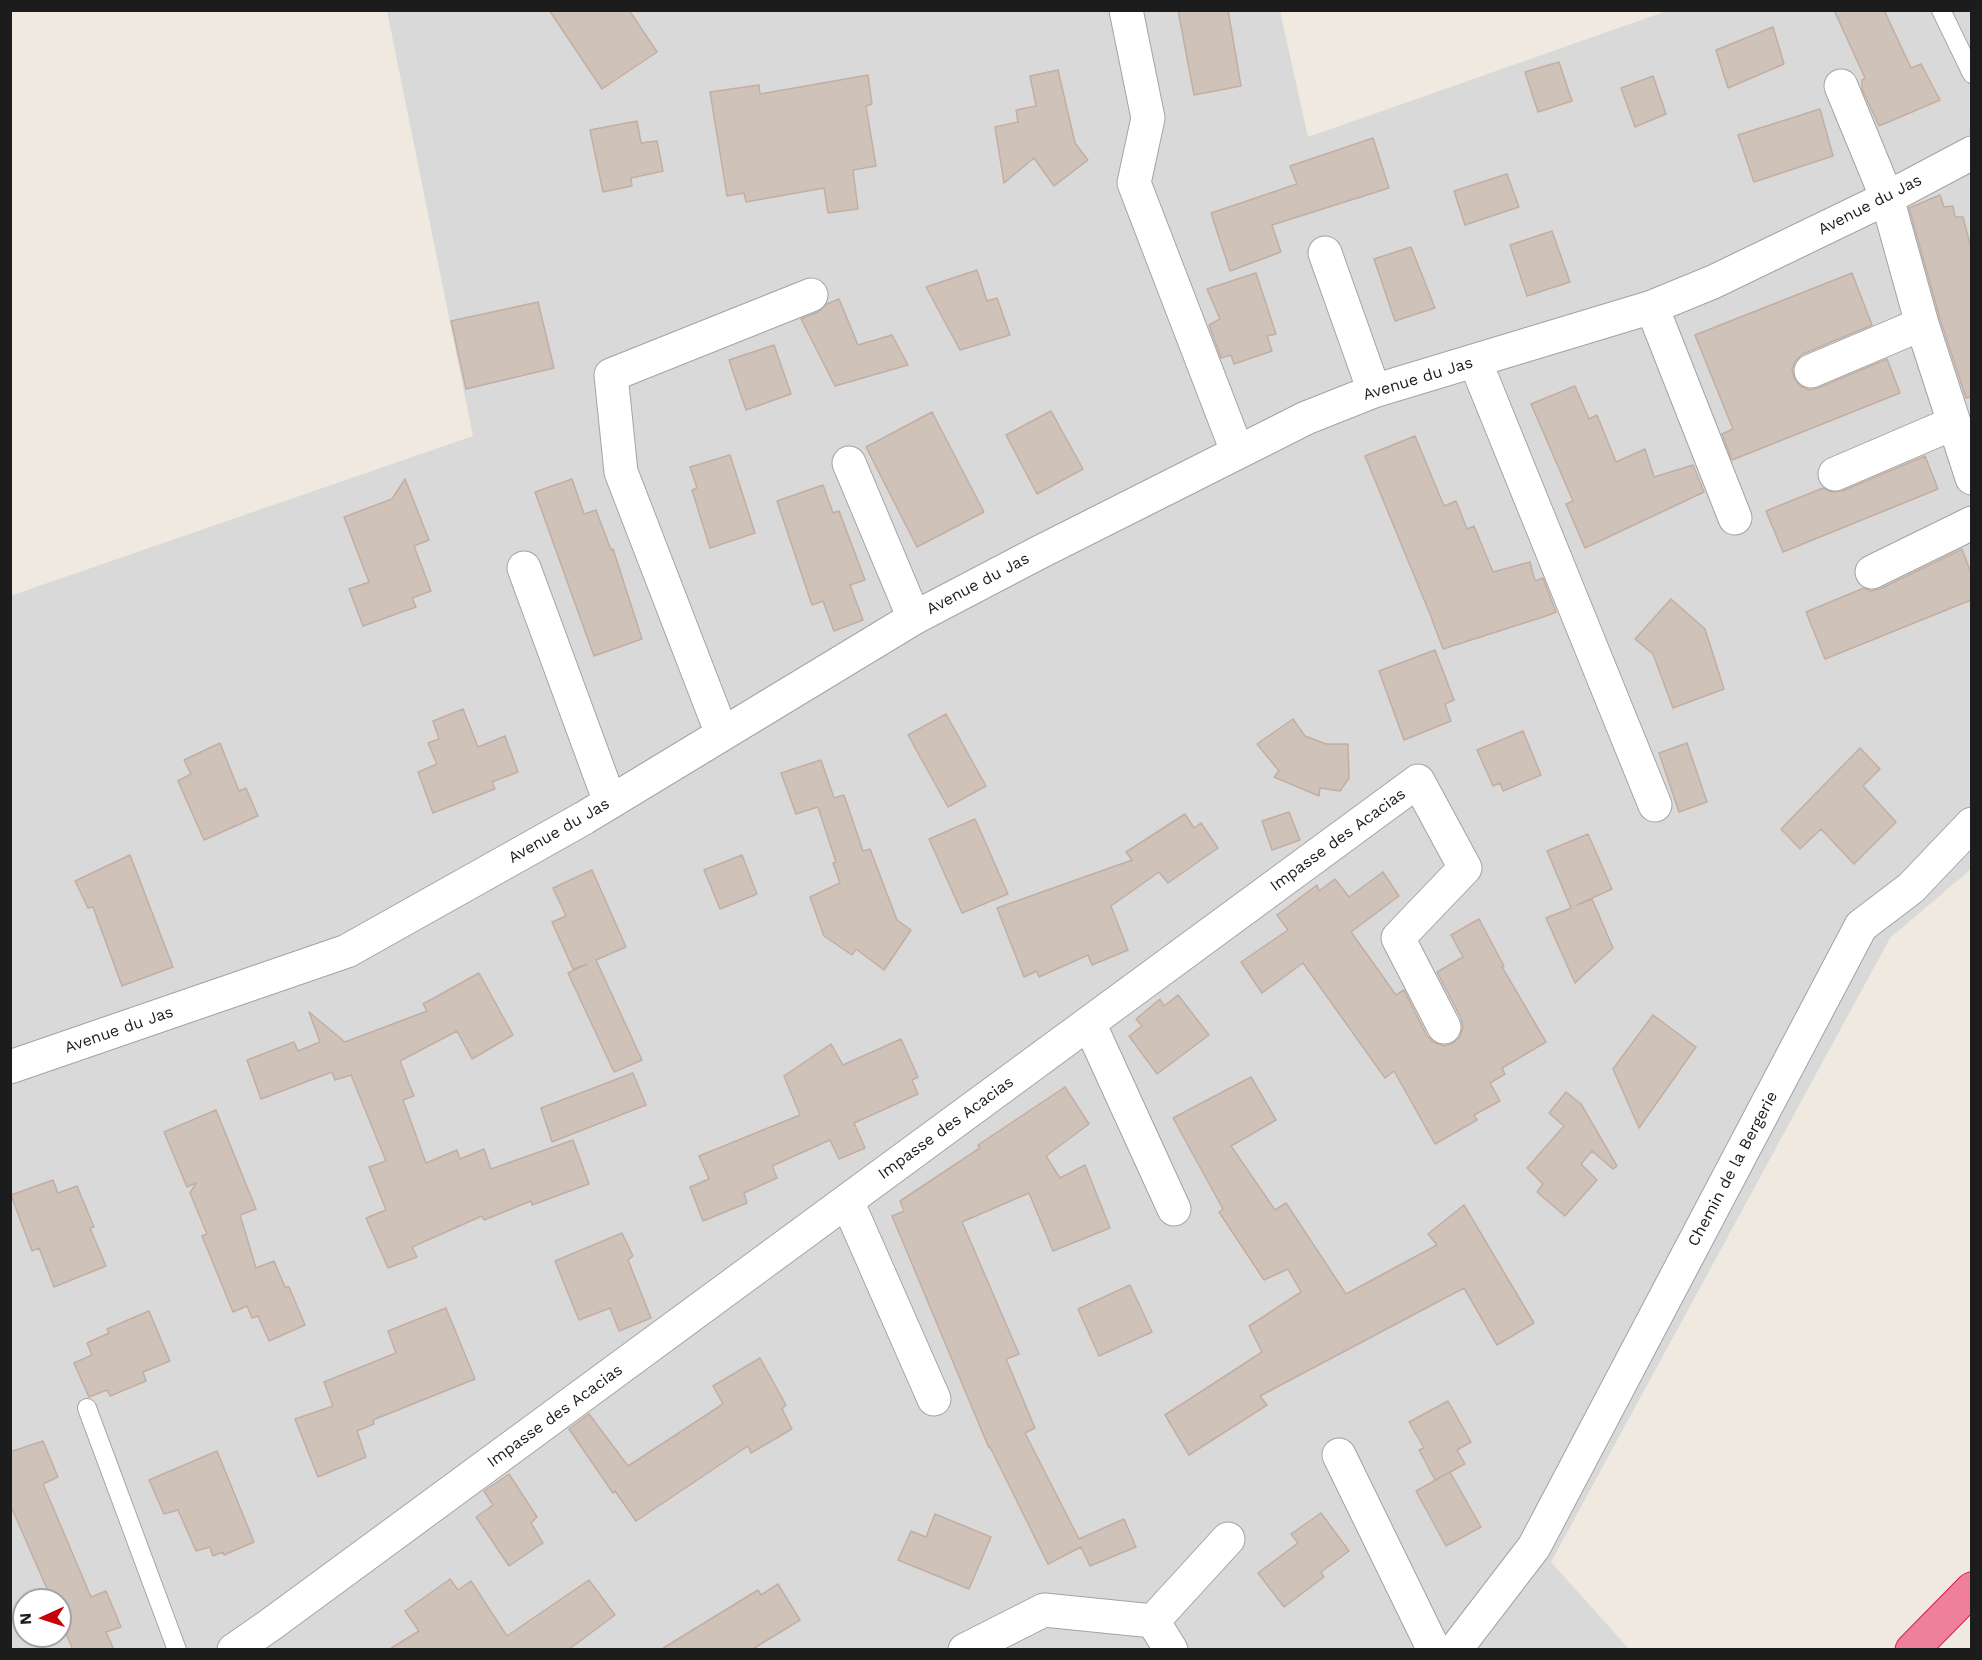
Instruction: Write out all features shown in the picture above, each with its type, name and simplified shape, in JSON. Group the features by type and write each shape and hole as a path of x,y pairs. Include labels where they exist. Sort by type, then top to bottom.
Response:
{"highway":[{"path":"1912,1650 1971,1588"}],"street":[{"path":"1126,10 1148,118 1134,183 1237,451"},
{"path":"1841,86 1887,198 1922,324 1971,478"},
{"name":"Avenue du Jas","path":"10,1068 347,951 610,802 915,618 1306,417 1374,391 1652,307 1713,282 1887,198 1971,153"},
{"path":"1325,253 1374,391"},
{"path":"722,734 621,472 611,375 811,295"},
{"path":"1652,307 1735,518"},
{"path":"1811,371 1922,324"},
{"path":"1475,361 1655,805"},
{"path":"1835,474 1954,423"},
{"path":"849,463 915,618"},
{"path":"1872,572 1971,524"},
{"path":"524,568 610,802"},
{"name":"Impasse des Acacias","path":"234,1650 1418,781 1465,868 1398,938 1444,1027"},
{"name":"Chemin de la Bergerie","path":"1455,1650 1534,1546 1861,926 1911,888 1971,824"},
{"path":"1089,1023 1174,1209"},
{"path":"847,1201 934,1399"},
{"path":"1339,1455 1434,1650"},
{"path":"1153,1620 1228,1539"},
{"path":"964,1650 1044,1610 1153,1620"},
{"path":"1153,1620 1171,1650"}],"lane":[{"path":"1941,10 1971,74"},
{"path":"87,1408 177,1650"}],"shaded area":[{"path":"387,11 1280,11 1308,137 1667,11 1971,11 1971,869 1890,938 1551,1562 1629,1649 11,1649 10,596 473,436"}],"building":[{"path":"549,10 629,10 657,52 602,89"},
{"path":"1178,10 1228,10 1241,86 1194,95"},
{"path":"1834,10 1884,10 1911,68 1921,64 1940,100 1879,126 1862,89 1862,80 1865,78"},
{"path":"1773,27 1784,64 1728,88 1716,50"},
{"path":"1559,62 1572,101 1538,112 1525,72"},
{"path":"1058,70 1075,143 1088,160 1054,186 1034,158 1004,183 995,127 1018,122 1016,110 1036,106 1030,76"},
{"path":"868,75 872,104 866,106 876,166 853,170 858,209 828,213 824,188 746,202 744,193 727,196 710,92 759,85 760,94"},
{"path":"1653,76 1666,114 1635,127 1621,88"},
{"path":"1820,109 1833,156 1754,182 1738,135"},
{"path":"637,121 641,143 657,141 663,171 631,178 632,186 603,192 590,130"},
{"path":"1373,138 1389,188 1272,225 1281,252 1230,271 1211,213 1297,184 1290,166"},
{"path":"1507,174 1519,207 1465,225 1454,191"},
{"path":"1940,195 1944,207 1953,206 1955,217 1963,217 1971,248 1971,397 1966,398 1940,319 1909,208"},
{"path":"1552,231 1570,282 1527,296 1510,245"},
{"path":"1411,247 1435,308 1395,321 1374,259"},
{"path":"977,270 987,301 997,298 1010,335 960,350 926,287"},
{"path":"1256,273 1276,334 1267,336 1272,351 1234,364 1231,355 1221,358 1209,325 1220,319 1207,289"},
{"path":"1852,273 1872,325 1803,354 1796,360 1792,369 1794,378 1800,386 1809,390 1887,359 1900,393 1732,460 1722,434 1733,429 1695,335"},
{"path":"839,299 858,345 892,335 908,365 835,386 801,319"},
{"path":"538,302 554,368 466,389 451,321"},
{"path":"774,345 791,394 746,410 729,360"},
{"path":"1575,386 1589,419 1597,415 1616,462 1645,449 1654,477 1693,465 1704,492 1585,548 1566,504 1573,501 1531,404"},
{"path":"1051,411 1083,469 1037,494 1006,435"},
{"path":"932,412 984,512 917,547 866,447"},
{"path":"1415,436 1444,506 1456,501 1467,529 1474,526 1493,572 1530,562 1535,581 1543,578 1556,612 1443,649 1365,456"},
{"path":"730,455 755,533 710,548 692,490 697,488 690,467"},
{"path":"1925,456 1938,489 1783,552 1766,511 1823,488 1832,492 1842,491"},
{"path":"405,479 429,540 414,546 431,591 412,598 416,607 363,626 349,589 369,582 344,517 392,499"},
{"path":"572,479 584,514 596,510 611,550 613,549 642,639 594,656 535,492"},
{"path":"823,485 833,513 839,511 865,580 850,585 863,620 834,631 823,601 812,605 777,501"},
{"path":"1962,549 1971,573 1971,600 1825,659 1806,612 1864,588 1871,591 1880,589"},
{"path":"1671,599 1705,629 1724,689 1673,708 1653,654 1635,639"},
{"path":"1435,650 1454,700 1445,704 1451,721 1404,740 1379,671"},
{"path":"463,709 478,747 505,736 518,772 492,782 495,789 433,813 418,772 437,764 428,743 439,739 433,721"},
{"path":"946,714 986,786 948,807 908,735"},
{"path":"1293,719 1305,736 1326,744 1348,744 1349,778 1340,791 1320,788 1319,796 1274,777 1279,771 1257,744"},
{"path":"1523,731 1541,775 1503,791 1500,783 1493,786 1477,750"},
{"path":"220,743 239,791 246,788 258,816 204,840 178,781 191,774 184,760"},
{"path":"1687,743 1707,802 1679,812 1659,753"},
{"path":"1860,748 1880,769 1863,786 1896,822 1854,864 1821,829 1800,849 1781,829"},
{"path":"821,760 834,798 844,795 863,851 870,849 897,920 911,930 884,970 856,949 852,955 824,936 810,897 840,883 833,863 836,862 818,807 796,814 781,773"},
{"path":"1289,812 1300,840 1272,850 1262,821"},
{"path":"1185,814 1194,828 1201,823 1218,848 1168,883 1159,872 1111,906 1128,950 1092,965 1088,955 1039,977 1037,971 1024,977 997,908 1132,860 1126,852"},
{"path":"975,819 1008,894 962,913 929,839"},
{"path":"1588,834 1612,889 1577,905 1592,899 1613,948 1575,983 1546,918 1571,908 1547,851"},
{"path":"130,855 173,967 122,986 93,907 88,908 75,881"},
{"path":"742,855 757,894 720,909 704,870"},
{"path":"592,870 626,947 596,960 642,1060 614,1072 568,973 587,964 573,969 552,922 566,916 553,888"},
{"path":"1383,872 1399,896 1351,932 1396,995 1404,990 1427,1036 1433,1042 1444,1046 1460,1037 1463,1027 1461,1018 1437,972 1463,957 1451,935 1479,919 1504,966 1502,967 1546,1042 1502,1068 1505,1074 1490,1083 1500,1101 1474,1115 1477,1120 1435,1144 1394,1071 1385,1078 1303,963 1262,993 1241,962 1288,930 1277,915 1317,885 1319,891 1335,879 1349,897"},
{"path":"479,973 513,1035 472,1059 457,1031 400,1061 414,1096 403,1100 426,1163 457,1150 460,1159 484,1149 491,1169 573,1140 589,1184 532,1205 531,1201 484,1220 482,1216 412,1247 417,1257 388,1268 366,1218 386,1210 369,1167 386,1161 351,1075 335,1080 332,1072 261,1099 247,1060 294,1042 298,1051 320,1042 309,1012 345,1042 427,1011 423,1004"},
{"path":"1178,995 1209,1035 1157,1074 1129,1036 1142,1026 1136,1019 1160,999 1164,1006"},
{"path":"1653,1015 1696,1047 1639,1128 1613,1069"},
{"path":"901,1039 918,1077 912,1080 918,1094 854,1123 865,1148 839,1159 830,1140 772,1166 777,1178 744,1193 747,1203 703,1221 690,1187 709,1179 699,1156 800,1115 784,1076 831,1044 843,1065"},
{"path":"633,1073 646,1105 552,1142 541,1108"},
{"path":"1251,1077 1276,1120 1231,1146 1275,1210 1286,1203 1346,1294 1437,1245 1428,1234 1464,1205 1534,1323 1497,1345 1464,1288 1260,1396 1267,1405 1189,1455 1165,1415 1262,1352 1249,1326 1301,1292 1288,1269 1264,1280 1219,1212 1223,1209 1173,1118"},
{"path":"1065,1087 1089,1124 1046,1156 1060,1178 1085,1165 1110,1228 1053,1251 1029,1193 962,1222 1019,1354 1006,1359 1035,1428 1025,1433 1079,1539 1124,1519 1136,1547 1090,1566 1081,1547 1048,1564 989,1448 892,1216 904,1211 900,1201 980,1148 978,1145"},
{"path":"1566,1092 1581,1104 1617,1166 1613,1169 1592,1151 1581,1164 1597,1180 1565,1216 1537,1192 1543,1184 1527,1168 1564,1126 1549,1113"},
{"path":"216,1110 256,1209 240,1215 256,1268 274,1261 285,1287 289,1287 305,1325 269,1341 258,1316 252,1318 247,1306 233,1312 202,1236 207,1234 190,1193 196,1183 187,1187 164,1132"},
{"path":"53,1180 58,1193 77,1186 94,1227 90,1228 106,1266 54,1287 39,1248 32,1251 11,1195"},
{"path":"622,1233 633,1256 628,1260 651,1318 619,1331 610,1308 579,1320 555,1261"},
{"path":"1130,1285 1152,1332 1099,1356 1078,1309"},
{"path":"446,1308 475,1379 373,1420 374,1424 357,1431 366,1457 318,1477 295,1419 333,1406 324,1382 396,1353 388,1331"},
{"path":"149,1311 170,1361 143,1372 146,1381 110,1396 107,1390 89,1397 74,1363 92,1355 87,1343 109,1333 107,1329"},
{"path":"760,1358 786,1405 782,1409 792,1429 751,1453 748,1446 636,1521 615,1491 613,1493 569,1429 589,1414 628,1466 723,1404 713,1386"},
{"path":"1448,1401 1471,1442 1457,1450 1465,1464 1435,1480 1419,1450 1424,1448 1409,1422"},
{"path":"43,1441 58,1477 43,1484 91,1597 106,1591 121,1627 106,1632 114,1650 73,1650 72,1588 47,1588 10,1504 10,1452"},
{"path":"217,1451 254,1542 224,1555 223,1552 213,1556 210,1547 196,1551 178,1510 164,1514 149,1480"},
{"path":"1450,1472 1481,1527 1446,1546 1416,1491"},
{"path":"509,1474 537,1517 531,1523 543,1543 509,1566 476,1517 493,1505 484,1491"},
{"path":"1321,1513 1349,1551 1321,1572 1324,1577 1284,1607 1258,1573 1298,1543 1291,1534"},
{"path":"935,1514 991,1537 969,1589 898,1560 911,1531 926,1537"},
{"path":"450,1579 458,1590 471,1581 507,1636 589,1580 615,1615 568,1650 388,1650 419,1631 405,1611"},
{"path":"778,1584 800,1620 751,1650 660,1650 758,1590 761,1595"}]}
